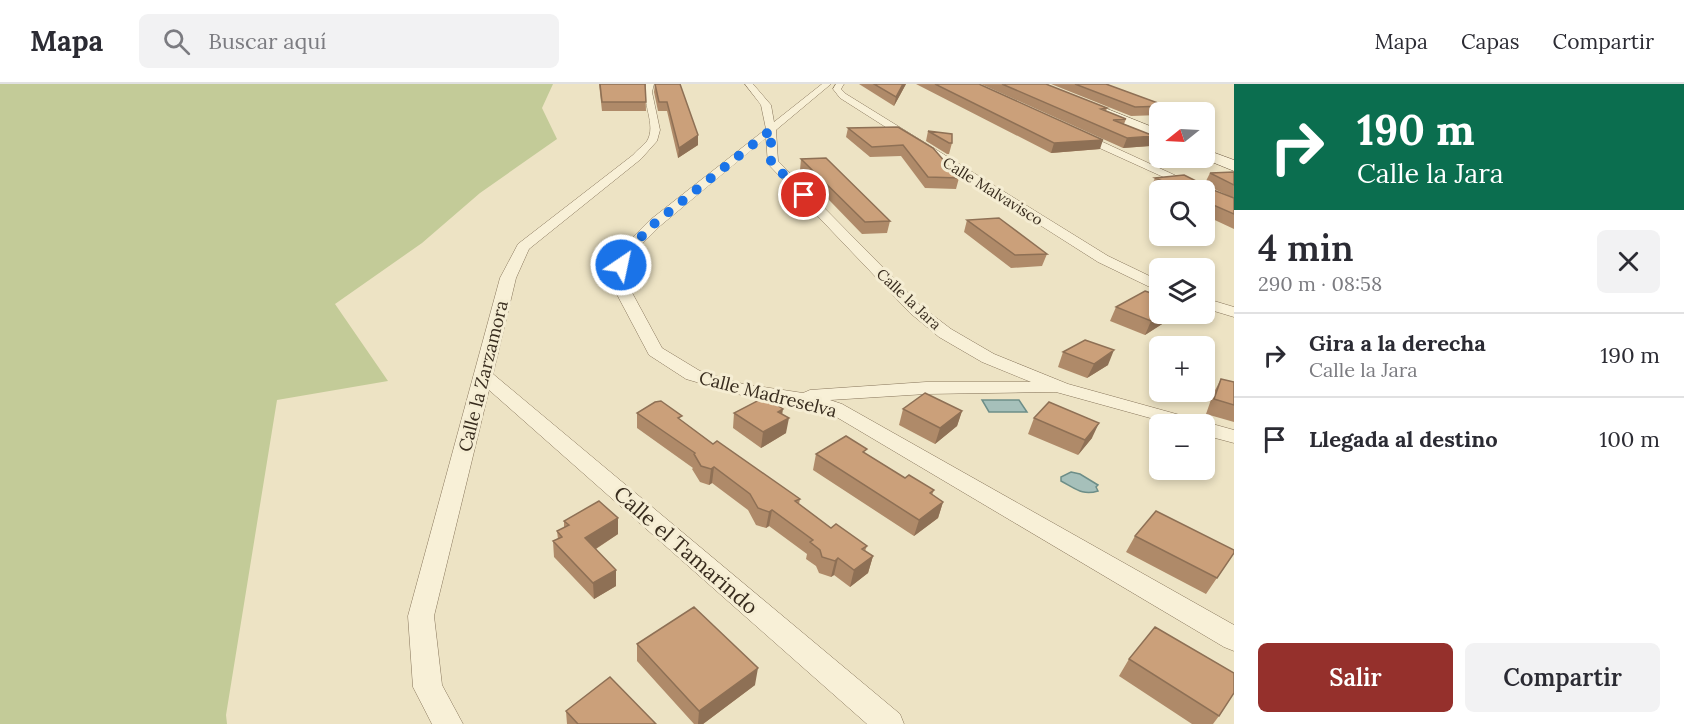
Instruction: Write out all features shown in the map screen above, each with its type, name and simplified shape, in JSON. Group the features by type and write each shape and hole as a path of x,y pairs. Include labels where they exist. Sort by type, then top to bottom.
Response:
{"main road":[{"path":"1035,84 1149,131"},
{"path":"1215,158 1234,166"}],"street":[{"name":"Calle la Zarzamora","path":"448,724 428,687 421,616 508,278 523,247 637,157 652,141 655,130 648,92 650,84"},
{"name":"Calle la Jara","path":"749,84 766,105 771,130 771,162 916,310 945,333 988,358 1061,388 1156,414"},
{"name":"Calle Madreselva","path":"827,84 655,223 630,248 621,265 621,287 655,351 693,375 741,389 796,397 835,408 1234,639"},
{"name":"Calle Malvavisco","path":"840,84 837,89 852,102 1103,259 1149,282"},
{"path":"1092,84 1149,104"},
{"path":"1064,128 1178,180"},
{"path":"1215,306 1234,312"},
{"name":"Calle el Tamarindo","path":"484,376 889,724"},
{"path":"796,397 926,388 1061,388"},
{"path":"1215,431 1234,437"}],"green space":[{"path":"0,84 553,84 542,108 557,139 480,193 422,243 335,304 388,381 277,400 226,715 227,724 0,724"}],"water":[{"path":"982,400 1019,400 1027,412 989,412"},
{"path":"1071,472 1080,474 1098,485 1096,487 1098,491 1083,492 1061,481 1061,477"}],"building":[{"path":"600,84 645,84 646,102 602,102"},
{"path":"655,84 680,84 698,135 679,148 667,102 659,102"},
{"path":"874,84 903,84 896,97"},
{"path":"935,84 979,84 1103,140 1054,143"},
{"path":"1002,84 1046,84 1107,108 1101,109 1126,119 1113,120 1149,134 1149,136 1127,138"},
{"path":"1075,84 1106,84 1155,102 1149,102 1149,107 1135,107"},
{"path":"898,127 933,148 959,178 928,177 903,145 872,147 848,128"},
{"path":"928,131 952,134 952,143 949,143"},
{"path":"826,158 890,221 865,222 801,159"},
{"path":"1234,172 1234,185 1210,173"},
{"path":"1184,175 1194,180 1160,180 1155,178"},
{"path":"1215,191 1234,198 1234,214 1215,206"},
{"path":"999,218 1047,254 1015,255 967,220"},
{"path":"1145,291 1149,292 1149,320 1116,307"},
{"path":"1085,340 1114,350 1094,364 1063,352"},
{"path":"1221,379 1234,382 1234,405 1215,399"},
{"path":"925,393 962,411 940,428 903,409"},
{"path":"765,397 783,409 778,412 789,418 763,432 734,413"},
{"path":"661,401 682,416 678,418 713,444 717,441 800,499 795,501 831,528 836,524 867,546 862,549 873,556 854,570 838,558 835,561 822,557 820,550 810,542 813,540 772,510 769,512 758,508 750,494 714,467 711,469 701,466 695,453 637,413"},
{"path":"1049,402 1099,423 1085,440 1034,418"},
{"path":"846,436 867,449 863,452 905,478 909,475 934,490 930,493 943,502 919,520 816,454"},
{"path":"599,501 618,518 585,538 616,570 593,583 553,541 562,537 557,531 569,525 564,521"},
{"path":"1156,511 1234,550 1217,578 1135,536"},
{"path":"694,607 758,668 699,711 637,644"},
{"path":"1155,627 1234,673 1234,693 1219,716 1129,659"},
{"path":"610,677 656,724 578,724 566,711"}],"route":[{"path":"621,265 630,248 655,223 771,130 771,162 804,195"}]}
